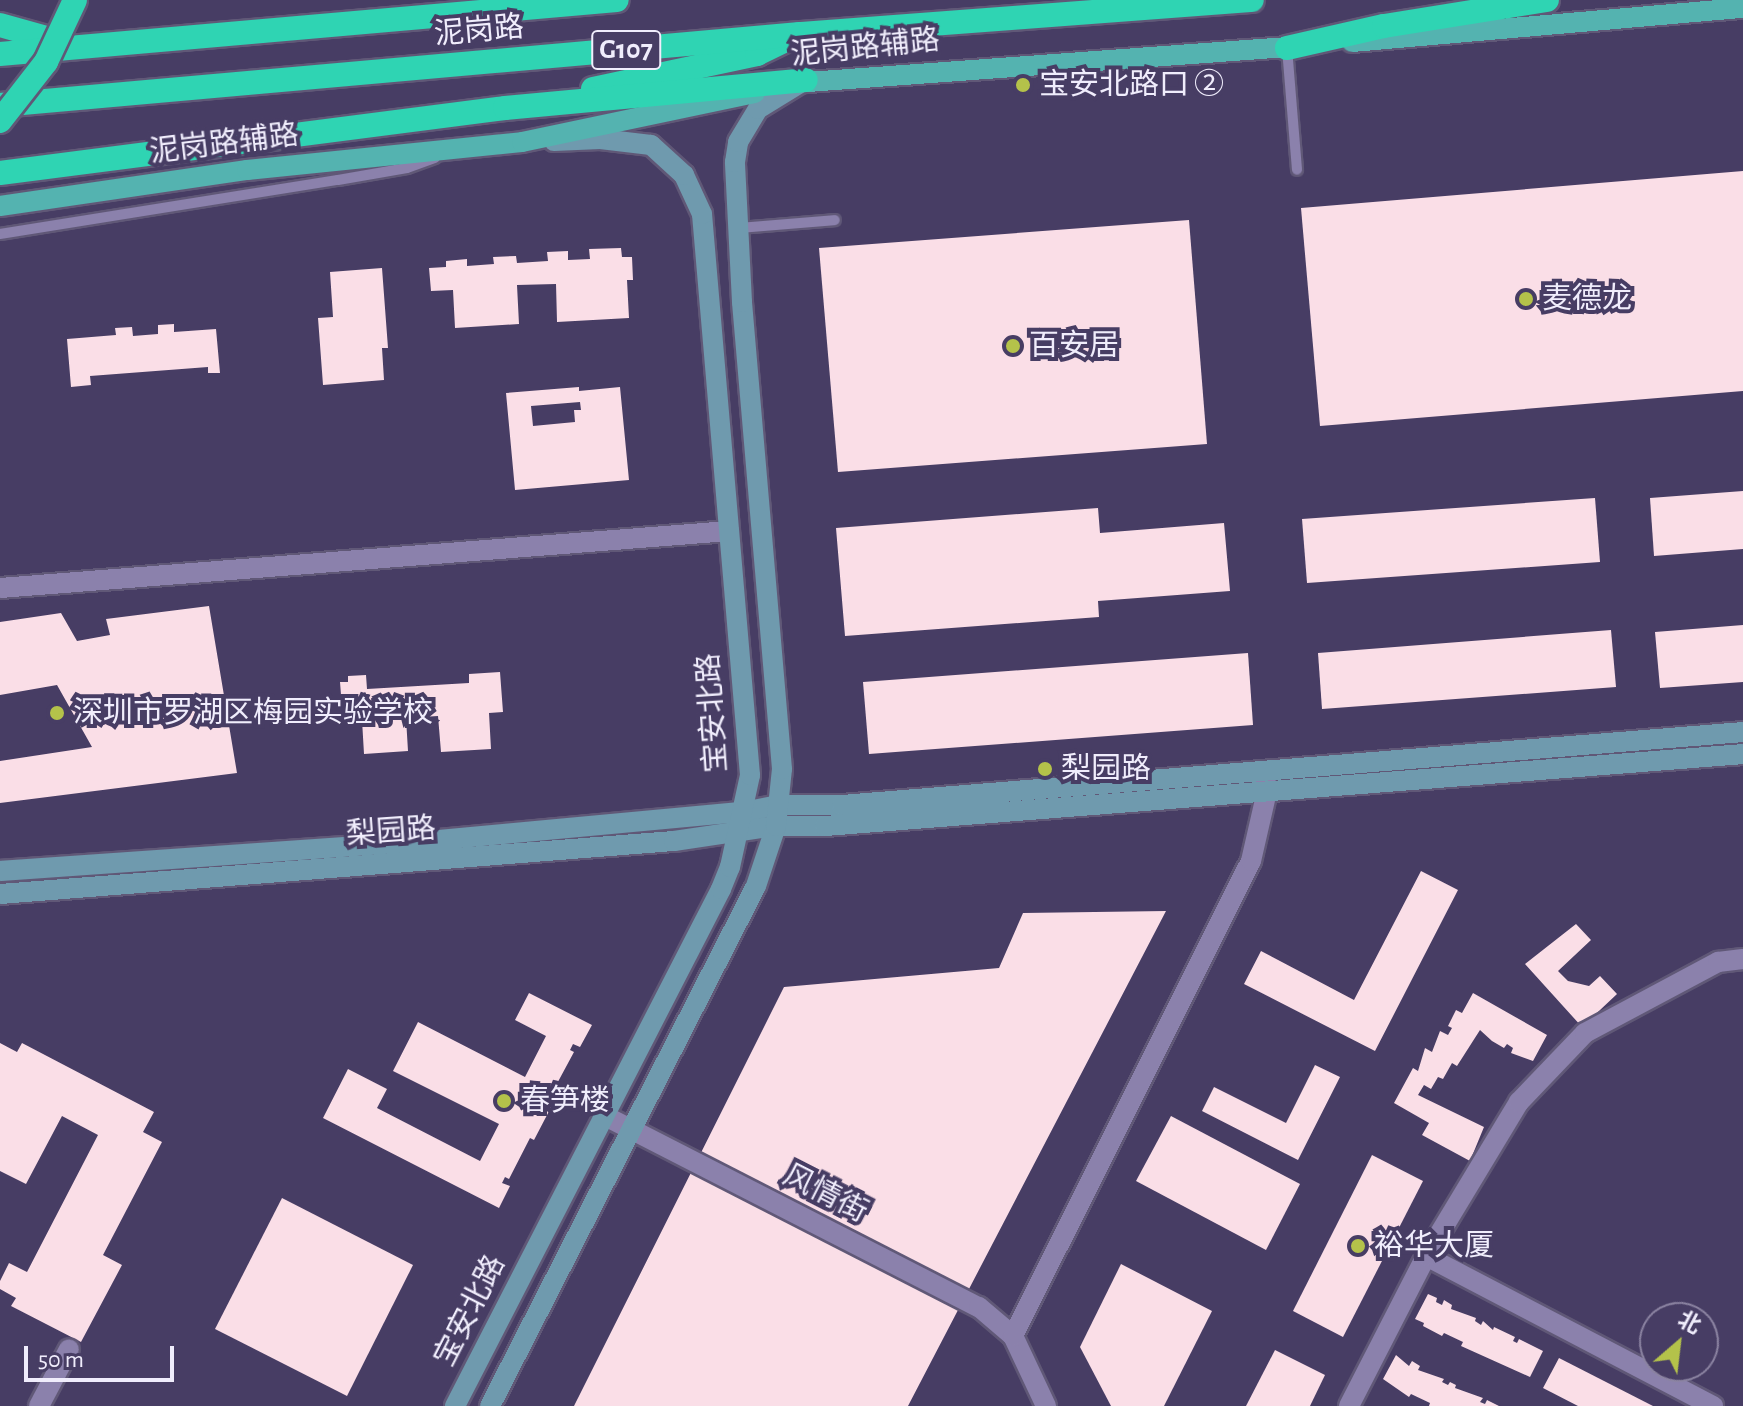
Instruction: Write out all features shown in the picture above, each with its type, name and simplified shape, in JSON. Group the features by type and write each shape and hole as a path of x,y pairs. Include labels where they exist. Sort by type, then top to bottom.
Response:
{"highway":[{"path":"0,121 46,62 75,0"},
{"name":"泥岗路","path":"0,54 617,0"},
{"name":"泥岗路","path":"0,105 800,34 1252,0"},
{"path":"1287,48 1384,26 1547,0"},
{"path":"0,25 81,47"},
{"path":"505,108 757,54 800,34"},
{"path":"0,173 505,108 806,80"}],"main road":[{"name":"泥岗路辅路","path":"0,206 247,170 522,142 612,126 806,80 1287,48 1743,8"}],"street":[{"name":"宝安北路","path":"490,1406 756,886 776,826 781,751 735,162 738,142 758,109 806,80"},
{"name":"宝安北路","path":"455,1406 721,889 750,775 702,214 694,190 684,175 651,145 600,139 522,142"},
{"path":"0,588 729,531"},
{"name":"梨园路","path":"0,871 741,820 776,826 825,826 1743,732"},
{"name":"梨园路","path":"0,894 674,841 779,805 842,805 1743,754"},
{"path":"1046,1406 1013,1336 1251,861 1265,781"},
{"path":"1349,1406 1426,1256 1519,1102 1585,1033 1718,962 1743,959"},
{"name":"风情街","path":"603,1115 979,1307 1013,1336"},
{"path":"1426,1256 1713,1406"},
{"path":"39,1406 69,1349"}],"lane":[{"path":"1287,48 1297,170"},
{"path":"0,234 407,168 469,147"},
{"path":"738,228 835,220"}],"building":[{"name":"麦德龙","path":"1743,171 1743,391 1320,426 1301,208"},
{"name":"百安居","path":"1189,220 1207,444 838,472 819,248"},
{"path":"621,248 622,257 632,257 633,280 627,280 629,318 557,322 556,284 517,285 519,324 455,328 453,290 431,291 429,268 446,267 446,261 467,259 467,266 494,264 493,257 516,256 517,263 548,261 547,252 568,251 568,260 590,259 589,249"},
{"path":"382,268 388,348 382,348 384,380 323,385 318,318 333,317 330,272"},
{"path":"174,324 174,332 216,329 220,373 208,373 208,367 90,376 91,385 71,387 67,339 116,335 115,328 132,327 133,336 158,334 158,325"},
{"path":"620,387 629,480 515,490 506,393","holes":["580,402 581,410 574,410 575,422 533,426 531,406"]},
{"path":"1743,491 1743,549 1654,556 1650,498"},
{"path":"1595,498 1600,562 1307,583 1302,519"},
{"path":"1098,508 1100,533 1224,523 1230,591 1098,601 1099,617 845,636 836,528"},
{"name":"深圳市罗湖区梅园实验学校","path":"209,606 237,773 0,803 0,761 92,747 57,685 0,695 0,622 61,613 77,641 110,635 106,619"},
{"path":"1743,625 1743,682 1660,688 1655,632"},
{"path":"1611,630 1616,687 1322,709 1318,653"},
{"path":"1248,653 1253,725 869,754 863,682"},
{"path":"500,672 503,712 489,713 491,749 441,752 438,716 406,718 408,751 364,754 362,720 343,721 340,682 348,682 348,676 366,675 367,689 469,683 469,674"},
{"path":"1421,871 1458,890 1375,1051 1244,984 1261,951 1354,1000"},
{"path":"1166,911 908,1406 574,1406 784,987 999,968 1023,913"},
{"path":"1576,924 1591,940 1558,971 1568,981 1589,986 1600,976 1617,994 1582,1027 1525,964"},
{"name":"春笋楼","path":"529,993 592,1025 580,1047 573,1044 570,1050 574,1052 553,1091 558,1094 534,1140 530,1138 509,1179 505,1177 502,1183 510,1186 499,1208 323,1118 348,1069 387,1089 377,1108 480,1161 499,1124 393,1071 418,1022 525,1077 546,1036 515,1020"},
{"path":"1473,993 1547,1035 1533,1061 1511,1053 1513,1048 1507,1044 1504,1048 1480,1030 1457,1066 1452,1063 1443,1079 1438,1077 1431,1089 1424,1085 1418,1095 1484,1127 1470,1161 1422,1135 1429,1123 1394,1103 1413,1068 1418,1071 1425,1048 1432,1052 1440,1031 1448,1035 1452,1028 1448,1026 1456,1010 1462,1013"},
{"path":"0,1043 17,1052 22,1043 154,1112 143,1132 162,1142 103,1255 122,1265 81,1342 11,1306 16,1298 0,1289 0,1281 9,1263 27,1272 98,1135 62,1116 26,1184 0,1171"},
{"path":"1315,1065 1340,1077 1298,1160 1202,1111 1214,1087 1286,1123"},
{"path":"1171,1116 1300,1184 1266,1250 1136,1181"},
{"name":"裕华大厦","path":"1372,1155 1423,1181 1343,1337 1293,1311"},
{"path":"282,1198 413,1265 347,1396 215,1329"},
{"path":"1121,1264 1212,1311 1164,1406 1111,1406 1080,1347"},
{"path":"1428,1294 1437,1298 1436,1302 1442,1305 1444,1300 1452,1305 1451,1309 1476,1318 1475,1321 1481,1325 1483,1321 1493,1330 1494,1327 1515,1337 1513,1341 1517,1343 1519,1339 1543,1351 1530,1377 1461,1346 1463,1342 1423,1326 1424,1323 1415,1319"},
{"path":"1275,1350 1325,1375 1310,1406 1246,1406"},
{"path":"1396,1355 1409,1366 1412,1361 1420,1366 1418,1370 1483,1398 1480,1402 1485,1404 1487,1400 1499,1406 1429,1406 1430,1403 1411,1394 1409,1397 1383,1379"},
{"path":"1559,1358 1653,1406 1578,1406 1543,1388"}],"place":[{"name":"宝安北路口 ②","path":"1023,85"},
{"name":"麦德龙","path":"1526,299"},
{"name":"百安居","path":"1013,346"},
{"name":"深圳市罗湖区梅园实验学校","path":"57,713"},
{"name":"梨园路","path":"1045,769"},
{"name":"春笋楼","path":"504,1101"},
{"name":"裕华大厦","path":"1358,1246"}]}
